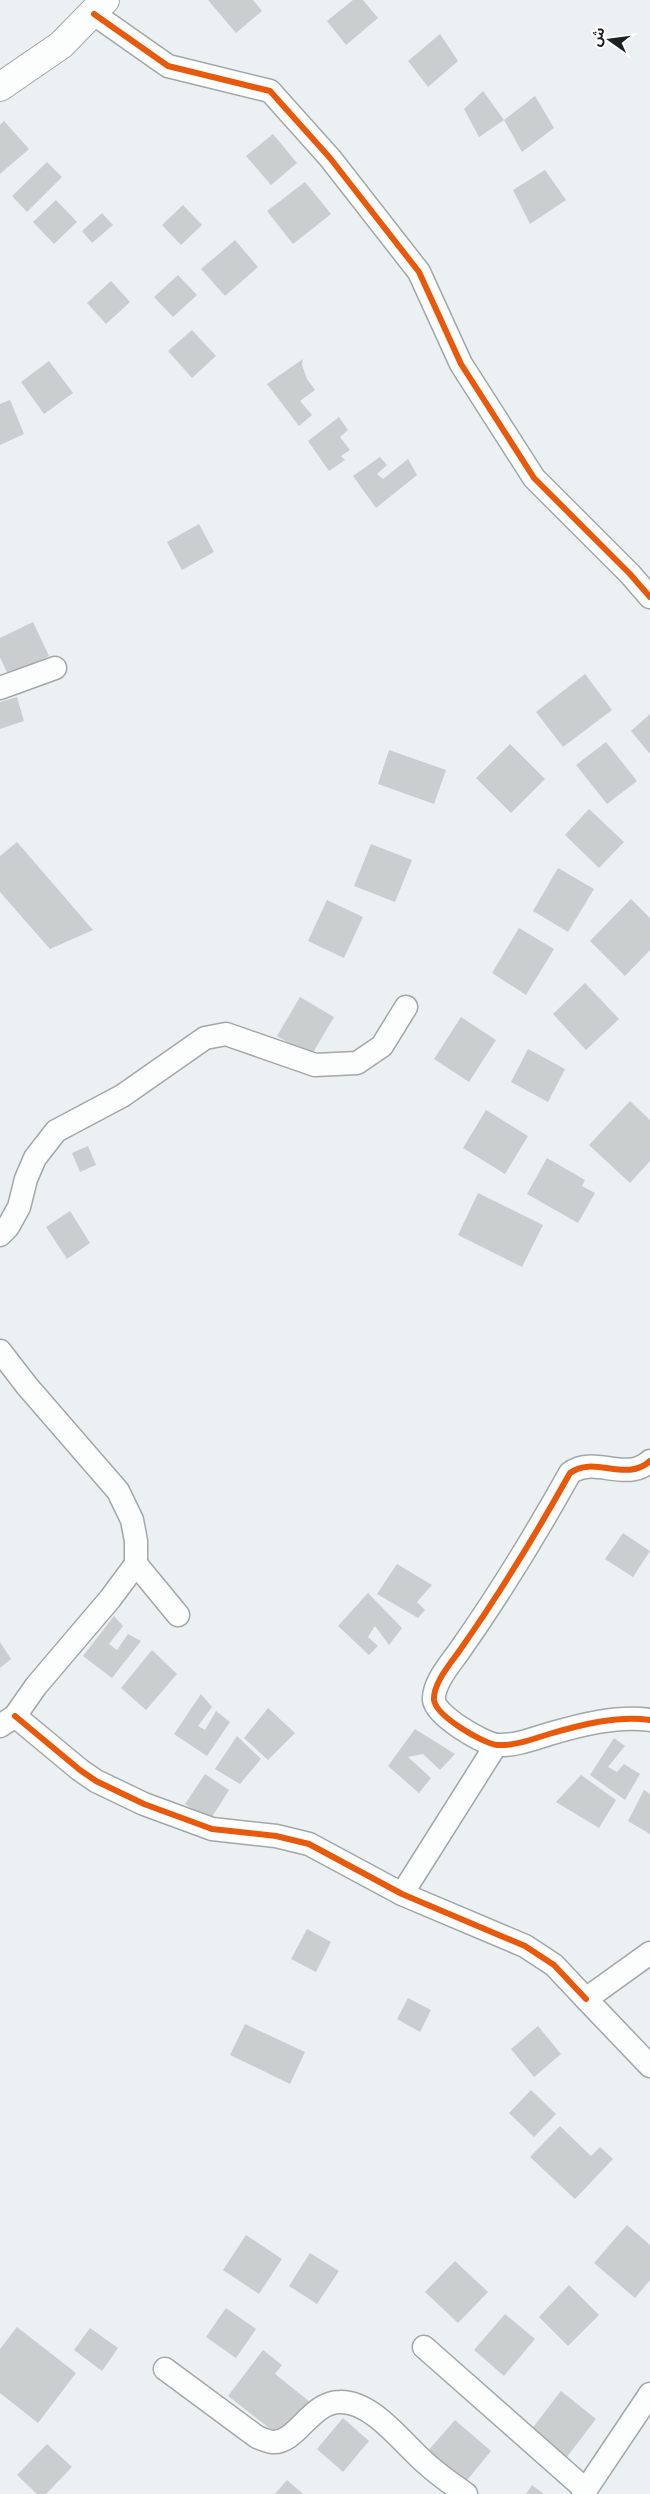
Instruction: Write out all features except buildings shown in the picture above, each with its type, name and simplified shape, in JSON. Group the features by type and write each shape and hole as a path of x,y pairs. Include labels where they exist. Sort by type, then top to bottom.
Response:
{"street":[{"path":"0,87 61,45 100,7 168,66 270,91 330,158 419,272 461,364 534,478 650,597"},
{"path":"0,688 55,668"},
{"path":"0,1235 8,1227 18,1207 26,1179 35,1158 56,1131 122,1096 205,1038 226,1034 315,1065 357,1063 382,1046 406,1007"},
{"path":"0,1351 118,1491 132,1520 136,1541 136,1564 110,1599 7,1721 96,1781 144,1804 212,1829 276,1836 309,1844 402,1894 525,1946 554,1965 650,2066"},
{"path":"650,1461 645,1466 629,1472 588,1466 578,1467 570,1473 531,1541 436,1688 434,1700 437,1708 450,1720 475,1736 496,1745 514,1744 562,1730 606,1722 650,1720"},
{"path":"136,1564 178,1615"},
{"path":"402,1894 496,1745"},
{"path":"586,1999 650,1953"},
{"path":"424,2346 584,2492 650,2394"},
{"path":"165,2369 257,2437 274,2442 289,2436 320,2407 340,2402 358,2407 387,2424 427,2465 466,2494"}],"cycle path":[{"path":"94,14 168,66 270,91 330,158 419,272 461,364 534,478 630,574 650,597"},
{"path":"650,1461 641,1467 631,1470 589,1467 579,1468 570,1473 531,1541 475,1629 443,1674 434,1694 437,1706 451,1721 471,1734 497,1745 517,1743 573,1727 599,1722 625,1719 650,1720"},
{"path":"15,1716 96,1781 144,1804 212,1829 276,1836 309,1844 402,1894 525,1946 554,1965 586,1999"}]}
